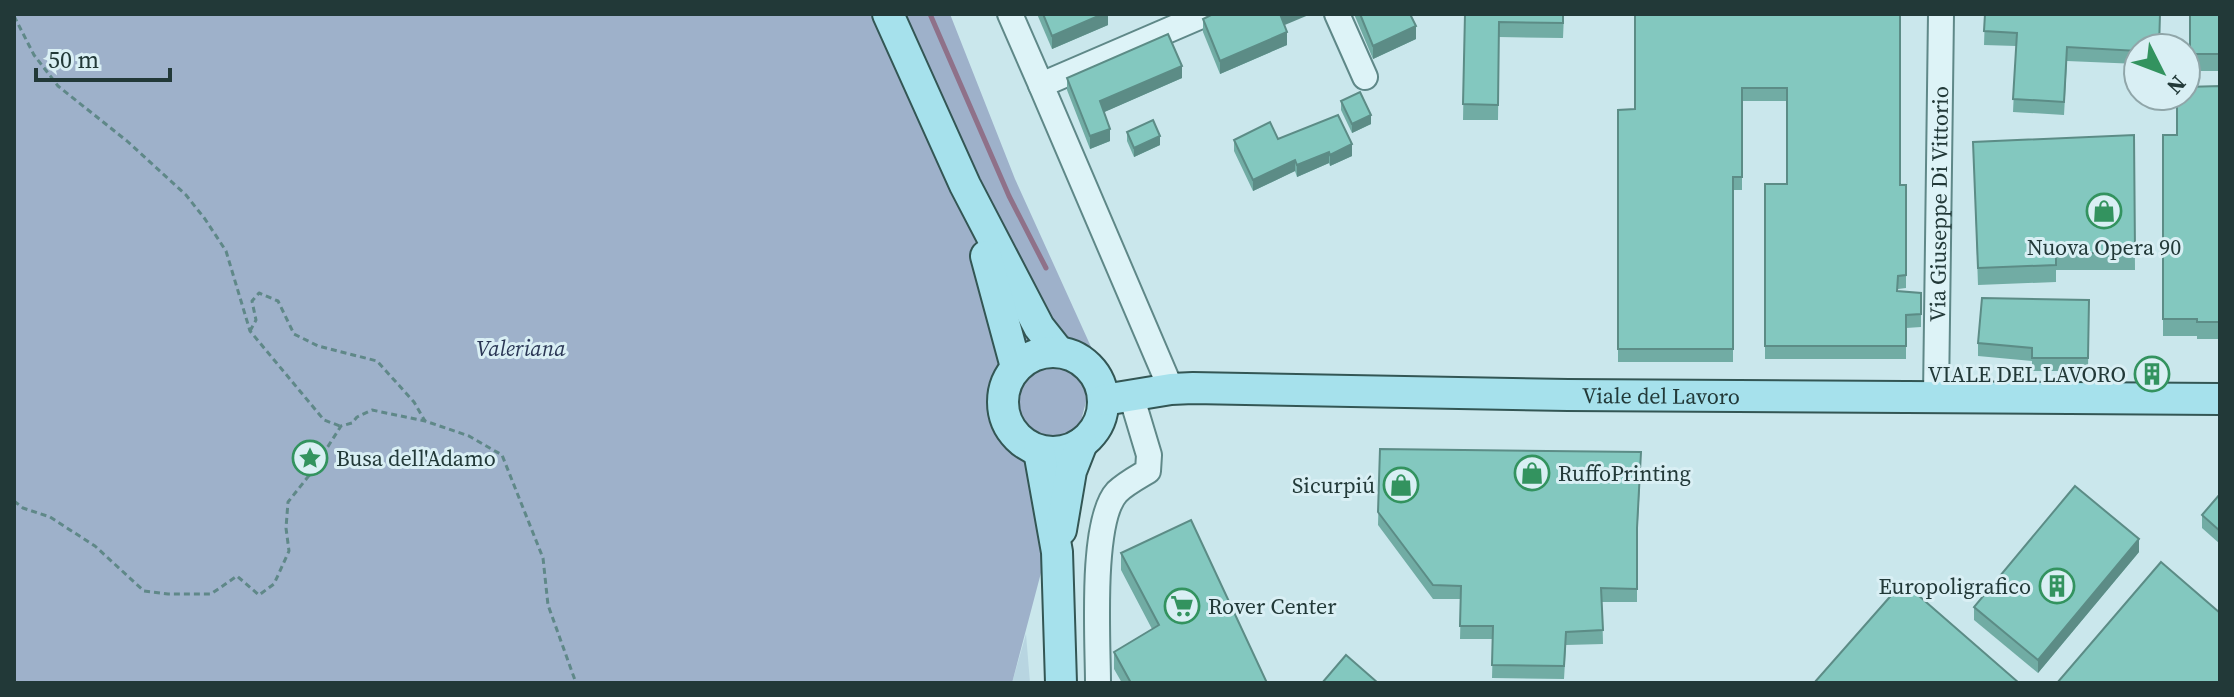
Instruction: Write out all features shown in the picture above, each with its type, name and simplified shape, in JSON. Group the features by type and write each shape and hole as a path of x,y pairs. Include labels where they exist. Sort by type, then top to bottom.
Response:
{"main road":[{"path":"888,14 965,185 1028,308 1058,351"},
{"path":"965,185 1016,367"},
{"path":"1057,552 1071,471 1082,443 1117,398 1090,367 1075,356 1058,351 1043,352 1028,358 1016,367 1007,381 1003,398 1004,415 1012,431 1024,443 1039,451 1062,452 1082,443"},
{"name":"Viale del Lavoro","path":"1117,398 1171,389 2220,399"},
{"path":"1039,451 1057,552 1061,683"}],"street":[{"path":"1010,14 1096,196 1171,389"},
{"path":"1041,85 1206,14"},
{"path":"1337,14 1365,77"},
{"name":"Via Giuseppe Di Vittorio","path":"1936,396 1941,14"},
{"path":"1098,683 1097,601 1106,511 1116,493 1148,471 1149,455 1117,398"}],"path":[{"path":"14,16 34,55 58,86 162,173 186,195 205,219 226,251 250,331 324,420 341,426 372,410 425,421 469,436 502,455 543,558 548,605 576,683"},
{"path":"250,331 256,320 252,301 259,293 278,301 294,334 318,346 377,361 414,402 425,421"},
{"path":"14,501 23,508 50,517 95,546 144,591 211,594 237,576 259,595 274,584 289,551 286,528 288,502 341,426"}],"shaded area":[{"path":"1026,634 1030,683 1012,683"}],"green space":[{"name":"Valeriana","path":"14,14 950,14 1015,179 1097,360 1012,683 14,683"}],"building":[{"path":"1043,14 1103,14 1052,36"},
{"path":"1213,14 1280,14 1287,32 1220,61 1203,19"},
{"path":"1360,14 1410,14 1416,26 1373,46"},
{"path":"1465,14 1563,14 1563,23 1499,22 1498,105 1463,104"},
{"path":"1635,14 1900,14 1900,185 1906,185 1906,275 1898,276 1897,291 1921,293 1921,314 1906,315 1906,346 1765,346 1765,184 1787,184 1787,88 1742,88 1742,177 1733,177 1733,349 1618,349 1618,110 1635,109"},
{"path":"1985,14 2160,14 2159,32 2122,32 2122,50 2067,47 2064,102 2013,99 2017,33 1984,31"},
{"path":"2190,14 2220,14 2220,54 2202,54 2202,32 2190,32"},
{"path":"1168,34 1182,66 1100,101 1110,129 1090,136 1067,78"},
{"path":"2220,86 2220,322 2163,319 2163,135 2177,135 2177,112 2202,112 2202,87"},
{"path":"1360,92 1371,115 1352,124 1341,101"},
{"path":"1338,115 1352,144 1330,155 1329,152 1297,165 1295,160 1253,180 1234,140 1270,122 1278,139"},
{"path":"1153,120 1160,136 1134,148 1127,132"},
{"path":"2134,135 2135,253 2056,253 2056,265 1978,268 1973,142"},
{"path":"1982,298 2089,300 2088,358 2032,358 2032,348 1978,343"},
{"path":"1380,449 1641,452 1637,589 1601,588 1603,630 1566,632 1564,666 1492,665 1493,626 1460,626 1461,586 1433,585 1378,512"},
{"name":"Europoligrafico","path":"2075,486 2139,539 2038,660 1974,607"},
{"path":"2220,494 2220,531 2202,515"},
{"name":"Rover Center","path":"1191,520 1267,683 1131,683 1114,652 1159,625 1121,553"},
{"path":"2161,562 2220,613 2220,683 2057,683"},
{"path":"1903,582 2019,683 1814,683"},
{"path":"1346,655 1378,683 1322,683"}],"waterway":[{"path":"930,14 1009,196 1046,268"}],"place":[{"name":"Nuova Opera 90","path":"2104,211"},
{"name":"VIALE DEL LAVORO","path":"2152,374"},
{"name":"Busa dell'Adamo","path":"310,458"},
{"name":"RuffoPrinting","path":"1532,473"},
{"name":"Sicurpiú","path":"1401,485"},
{"name":"Europoligrafico","path":"2057,586"},
{"name":"Rover Center","path":"1182,606"}]}
